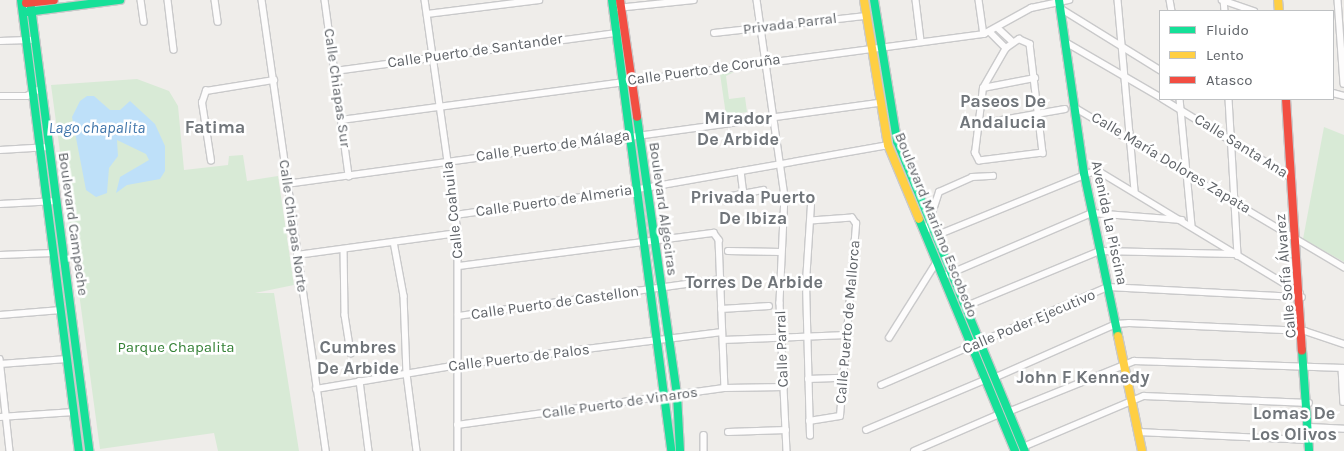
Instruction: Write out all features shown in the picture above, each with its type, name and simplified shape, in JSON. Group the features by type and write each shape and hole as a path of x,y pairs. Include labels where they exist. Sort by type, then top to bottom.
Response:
{"street":[{"path":"23,12 31,4 54,0"},
{"path":"21,2 31,4 120,0"},
{"path":"141,0 144,22"},
{"path":"168,0 174,50"},
{"path":"215,0 218,22"},
{"name":"Calle Chiapas Norte","path":"262,0 274,80 286,184 326,451"},
{"name":"Calle Chiapas Sur","path":"325,0 349,176"},
{"name":"Calle Coahuila","path":"425,0 458,233 458,451"},
{"path":"427,14 539,0"},
{"name":"Boulevard Algeciras","path":"612,0 616,33 638,134 642,189 649,239 660,289 677,395 680,451"},
{"path":"612,9 620,4 694,0"},
{"name":"Calle Parral","path":"757,0 785,196 781,252 782,336 788,451"},
{"name":"Boulevard Mariano Escobedo","path":"864,0 878,103 888,145 1000,414 1013,450"},
{"name":"Boulevard Mariano Escobedo","path":"874,0 894,130 916,190 1024,449"},
{"path":"916,0 921,39"},
{"path":"979,0 987,33 1006,48"},
{"name":"Calle Puerto de Coruña","path":"341,120 921,39 987,33 1031,8 1069,0"},
{"path":"1118,0 1132,139 1135,191"},
{"path":"1224,0 1251,10"},
{"path":"1338,0 1344,84"},
{"name":"Boulevard Campeche","path":"21,2 79,451"},
{"path":"1059,3 1123,49 1159,69"},
{"name":"Avenida La Piscina","path":"1059,3 1067,43 1084,173 1142,451"},
{"name":"Boulevard Campeche","path":"31,4 89,451"},
{"name":"Boulevard Algeciras","path":"620,4 629,135 642,189"},
{"name":"Privada Parral","path":"714,33 866,16"},
{"path":"998,28 1012,41"},
{"name":"Calle Puerto de Santander","path":"335,71 433,56 616,33"},
{"path":"1023,38 1028,42 1035,78 1044,150 1039,156 979,161 976,153 983,88 1012,41 1023,38"},
{"path":"0,42 35,40"},
{"name":"Calle Santa Ana","path":"1067,43 1159,96"},
{"path":"983,88 1035,78"},
{"path":"211,161 202,103 206,91 274,80"},
{"path":"0,96 33,94 42,88"},
{"name":"Calle Santa Ana","path":"1165,100 1292,178"},
{"path":"1180,100 1192,225"},
{"path":"1229,100 1236,201 1236,255"},
{"name":"Calle Sofía Álvarez","path":"1286,100 1305,331 1310,451"},
{"name":"Calle Puerto de Málaga","path":"286,184 629,135 878,103"},
{"name":"Calle María Dolores Zapata","path":"1074,107 1132,139 1344,267"},
{"path":"979,124 1065,109"},
{"name":"Calle Puerto de Almeria","path":"456,215 642,189 888,145"},
{"path":"0,150 49,147"},
{"path":"741,172 744,194"},
{"path":"993,176 980,175 944,189 936,197 926,237 936,235 1084,173 1105,172 1302,295"},
{"path":"721,198 762,190"},
{"path":"0,204 57,201"},
{"path":"810,436 806,336 811,205"},
{"path":"942,277 1092,213 1184,220"},
{"name":"Calle Puerto de Mallorca","path":"809,421 839,418 856,224 852,218 811,221"},
{"path":"459,266 711,232 719,240 725,388"},
{"path":"297,255 458,233"},
{"name":"Boulevard Algeciras","path":"649,239 651,290 667,397 671,451"},
{"path":"394,242 404,296 407,374 417,451"},
{"path":"344,249 345,315 351,354"},
{"path":"728,251 781,252"},
{"path":"956,310 1100,251 1236,255"},
{"path":"0,255 53,253"},
{"path":"889,338 936,263"},
{"name":"Calle Puerto de Castellon","path":"458,316 660,289 720,279"},
{"name":"Calle Poder Ejecutivo","path":"881,385 1108,287 1302,295"},
{"path":"721,309 769,306"},
{"path":"0,315 61,310"},
{"path":"994,378 1116,324 1305,331 1344,344"},
{"name":"Calle Puerto de Palos","path":"316,389 458,365 722,332"},
{"path":"723,340 782,336 847,336"},
{"path":"0,359 3,417 10,451"},
{"path":"0,364 67,359"},
{"path":"1008,412 1124,362 1343,368 1344,402"},
{"path":"808,380 842,378"},
{"path":"866,430 985,380"},
{"path":"360,381 369,451"},
{"name":"Calle Puerto de Vinaros","path":"458,425 725,388 784,387"},
{"path":"1024,449 1131,399 1309,403"},
{"path":"3,417 74,412"},
{"path":"914,451 1000,414"},
{"path":"1310,427 1344,428"},
{"path":"728,432 786,430"},
{"path":"1138,432 1310,440"},
{"path":"704,435 704,451"}],"green space":[{"path":"734,72 726,76 729,99 745,97 747,112 726,115 720,74"},
{"name":"Parque Chapalita","path":"137,79 169,91 178,106 184,170 228,165 229,156 243,155 247,181 278,176 294,285 255,293 274,293 299,451 218,451 214,433 100,449 51,85"},
{"path":"1324,127 1344,135 1344,262 1303,239"}],"water":[{"name":"Lago chapalita","path":"87,96 94,96 110,110 120,110 130,101 155,124 165,146 165,171 160,179 127,185 116,193 120,177 149,160 146,154 117,140 118,156 109,168 107,193 96,197 86,190 72,117 80,101"}],"traffic: fast":[{"path":"21,0 79,451"},
{"path":"30,0 89,451"},
{"path":"27,12 120,0"},
{"path":"612,0 671,451"},
{"path":"874,0 897,141 1025,451"},
{"path":"1059,0 1084,173 1118,336"},
{"path":"637,117 677,395 680,451"},
{"path":"919,219 1015,451"},
{"path":"1302,350 1309,451"}],"traffic: slow":[{"path":"864,0 888,145 919,219"},
{"path":"1278,0 1279,10"},
{"path":"1118,336 1142,451"}],"traffic: jam":[{"path":"26,3 54,0"},
{"path":"620,0 637,117"},
{"path":"1286,100 1302,350"}],"district":[{"name":"Paseos De Andalucia","path":"1003,112"},
{"name":"Fatima","path":"215,127"},
{"name":"Mirador De Arbide","path":"738,129"},
{"name":"Privada Puerto De Ibiza","path":"753,208"},
{"name":"Torres De Arbide","path":"754,282"},
{"name":"Cumbres De Arbide","path":"358,358"},
{"name":"John F Kennedy","path":"1083,377"},
{"name":"Lomas De Los Olivos","path":"1294,424"}]}
